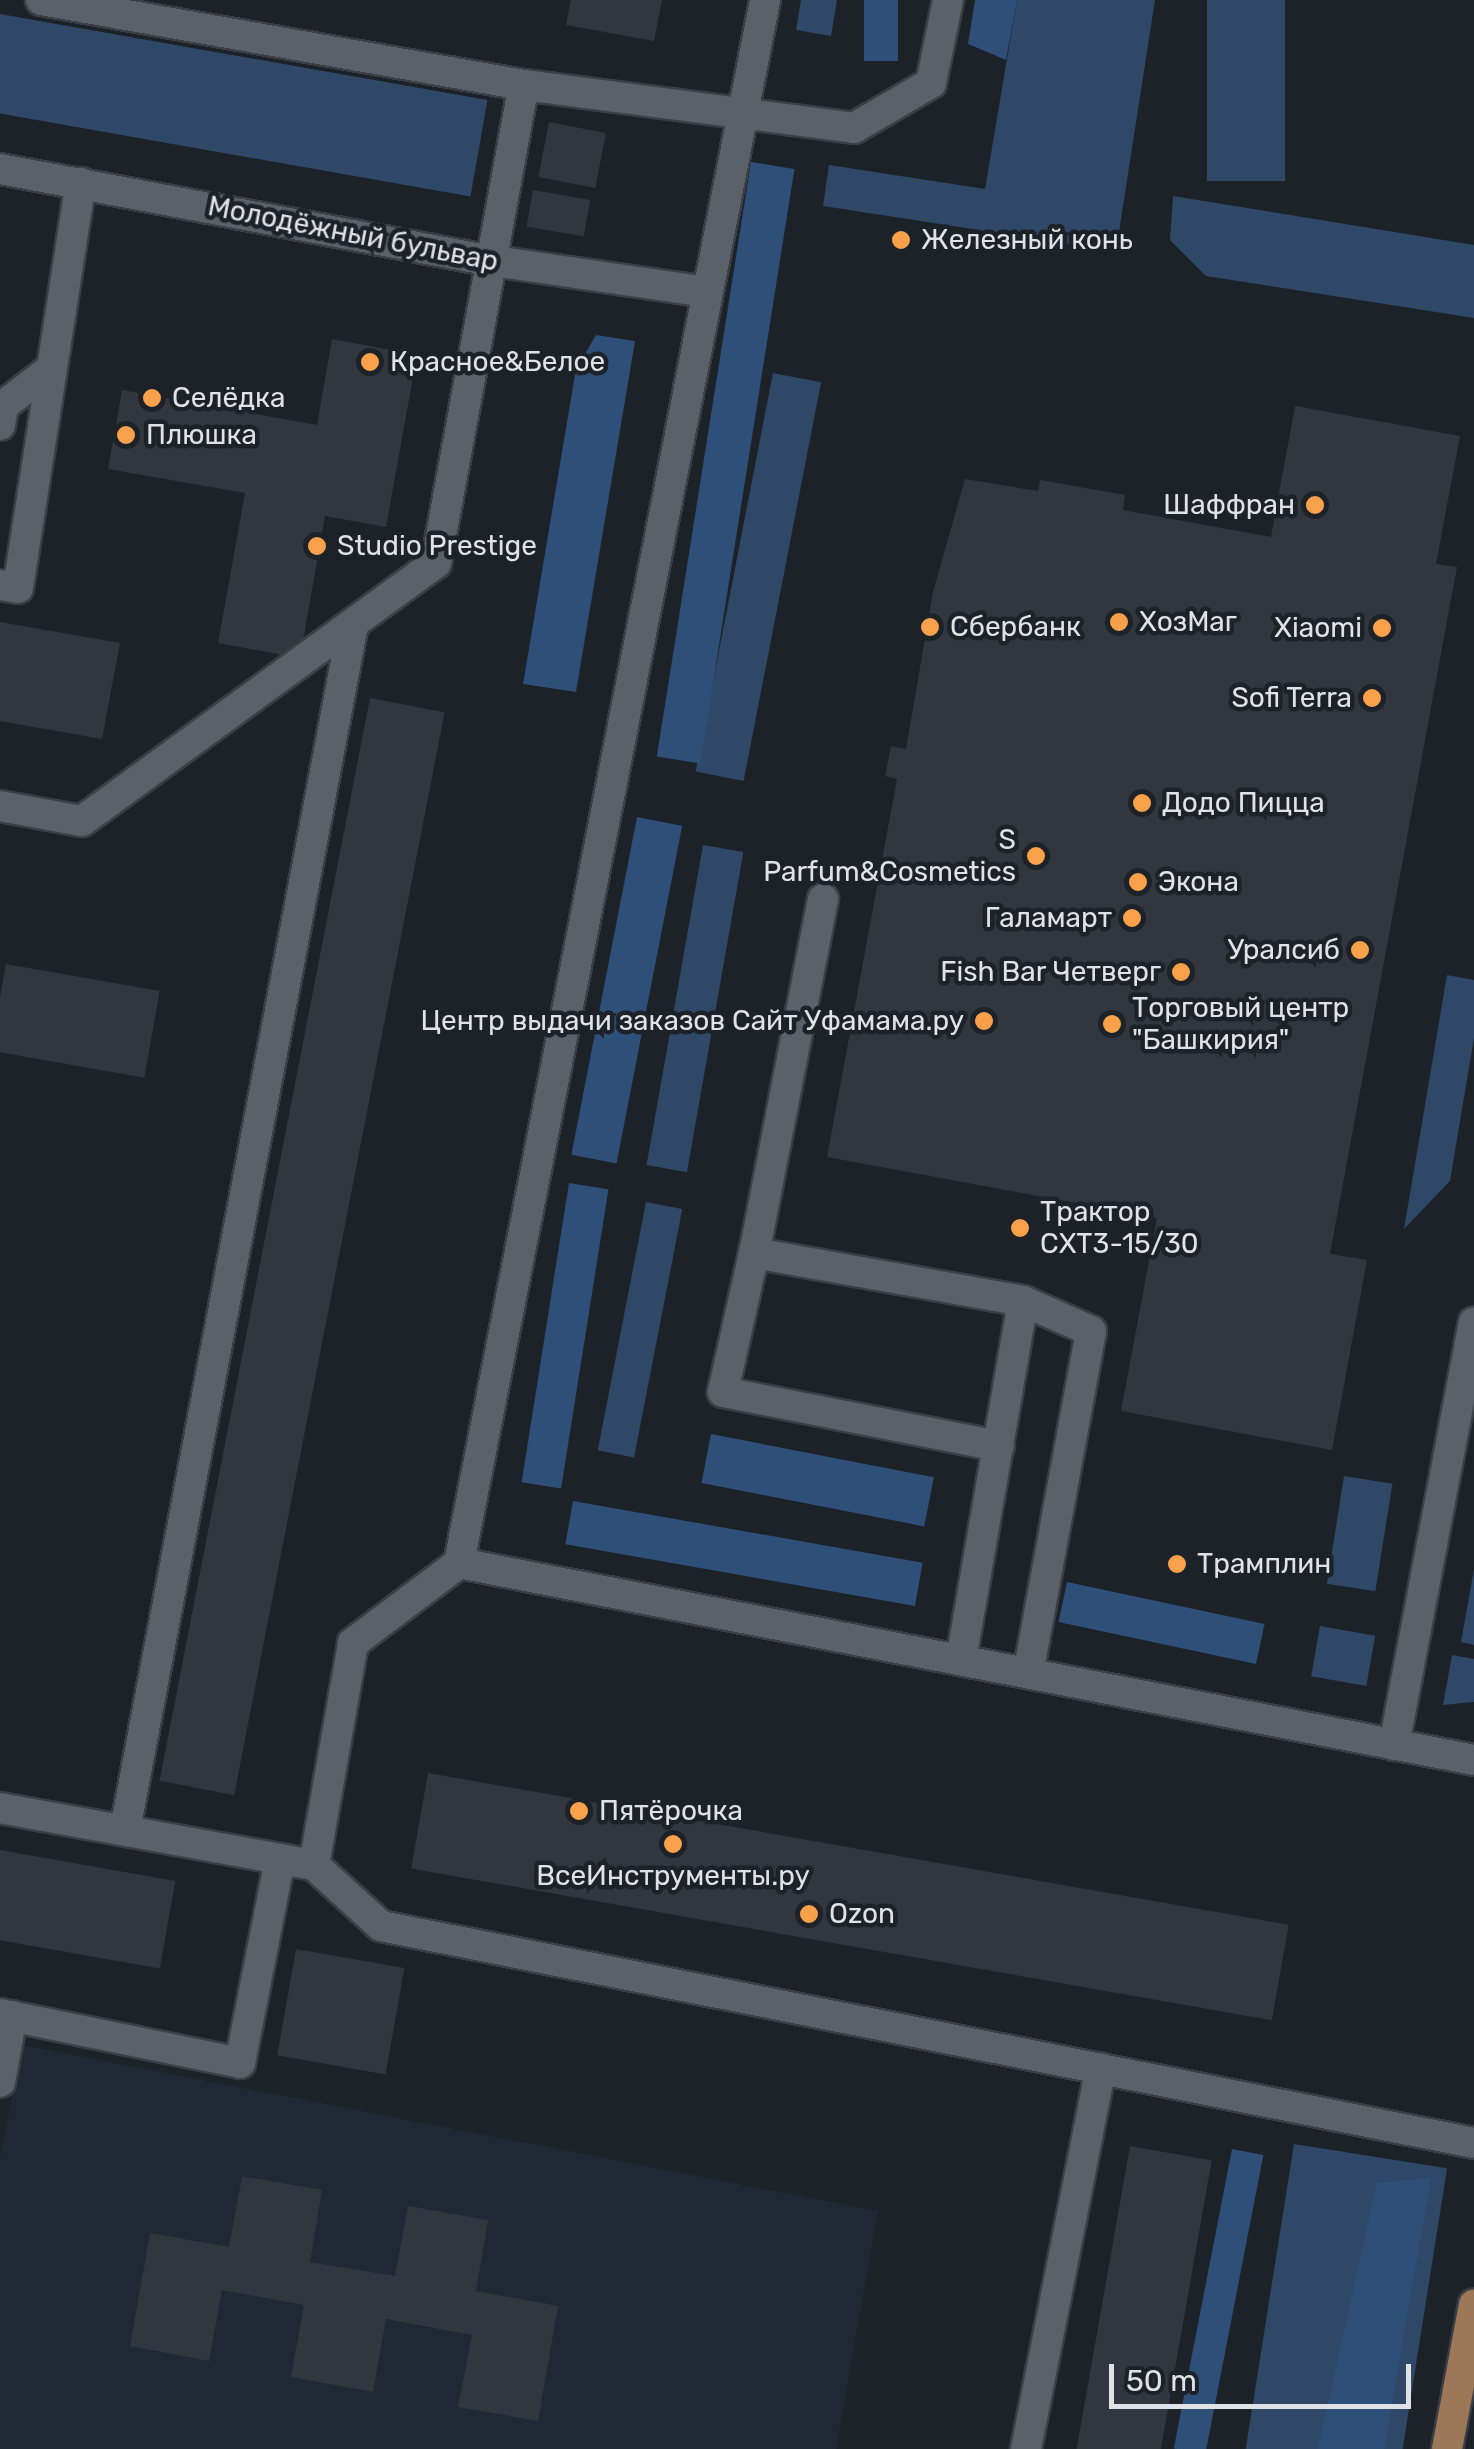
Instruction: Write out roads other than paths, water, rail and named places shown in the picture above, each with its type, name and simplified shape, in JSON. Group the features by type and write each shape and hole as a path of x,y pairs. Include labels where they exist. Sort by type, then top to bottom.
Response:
{"main road":[{"path":"1447,2449 1474,2305"}],"street":[{"path":"41,0 524,86 743,110 854,128 932,83 948,0"},
{"path":"314,1865 353,1643 459,1563 765,0"},
{"path":"0,806 82,821 436,563 488,260 524,86"},
{"name":"Молодёжный бульвар","path":"0,169 488,260 707,292"},
{"path":"0,585 18,588 81,183"},
{"path":"0,425 3,406 52,368"},
{"path":"125,1830 353,624"},
{"path":"824,898 723,1392 999,1446"},
{"path":"754,1253 1023,1302 1091,1331 1028,1673"},
{"path":"962,1660 1023,1302"},
{"path":"1394,1744 1474,1323"},
{"path":"459,1563 1474,1760"},
{"path":"0,1808 314,1865 381,1926 1474,2144"},
{"path":"0,2082 6,2015 240,2064 280,1859"},
{"path":"1026,2449 1101,2068"}],"place":[{"name":"Железный конь","path":"901,240"},
{"name":"Красное&Белое","path":"370,362"},
{"name":"Селёдка","path":"152,398"},
{"name":"Плюшка","path":"126,435"},
{"name":"Шаффран","path":"1315,505"},
{"name":"Studio Prestige","path":"317,546"},
{"name":"ХозМаг","path":"1119,622"},
{"name":"Сбербанк","path":"930,627"},
{"name":"Xiaomi","path":"1382,628"},
{"name":"Sofi Terra","path":"1372,698"},
{"name":"Додо Пицца","path":"1142,803"},
{"name":"S Parfum&Cosmetics","path":"1036,856"},
{"name":"Экона","path":"1138,882"},
{"name":"Галамарт","path":"1132,918"},
{"name":"Уралсиб","path":"1360,950"},
{"name":"Fish Bar Четверг","path":"1181,972"},
{"name":"Центр выдачи заказов Сайт Уфамама.ру","path":"984,1021"},
{"name":"Торговый центр \"Башкирия\"","path":"1112,1024"},
{"name":"Трактор СХТ3-15/30","path":"1020,1228"},
{"name":"Трамплин","path":"1177,1564"},
{"name":"Пятёрочка","path":"579,1811"},
{"name":"ВсеИнструменты.ру","path":"673,1844"},
{"name":"Ozon","path":"809,1914"}]}
